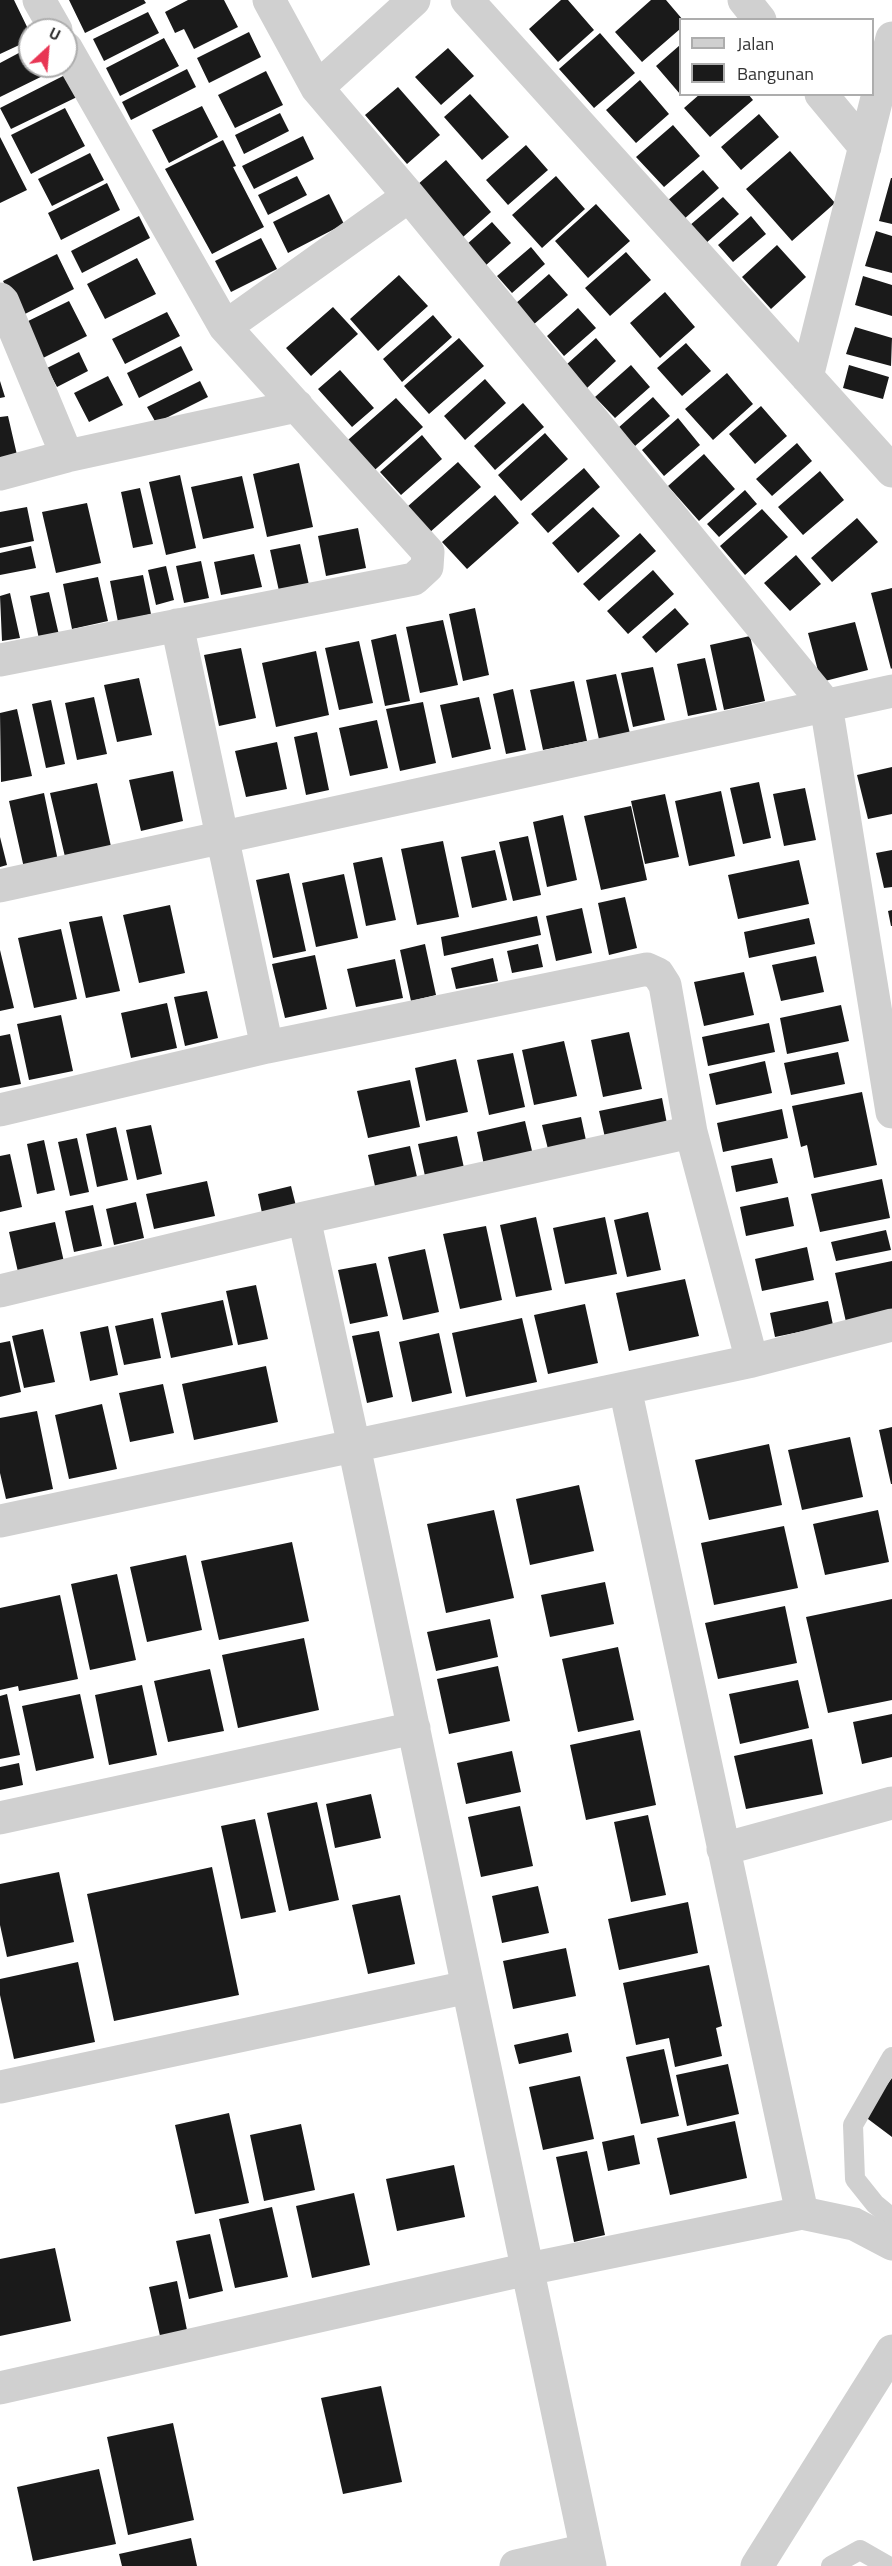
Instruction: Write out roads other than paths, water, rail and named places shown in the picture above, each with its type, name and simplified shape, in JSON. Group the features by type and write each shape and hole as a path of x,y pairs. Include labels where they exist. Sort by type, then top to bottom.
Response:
{"street":[{"path":"39,0 49,18"},
{"path":"269,0 317,88 826,705 892,1112"},
{"path":"317,88 414,0"},
{"path":"467,0 892,471"},
{"path":"744,0 758,18"},
{"path":"807,377 892,38"},
{"path":"0,660 414,579 427,567 428,552 225,327 78,69"},
{"path":"823,96 865,147"},
{"path":"225,327 408,196"},
{"path":"0,299 67,456"},
{"path":"0,474 67,456 297,406"},
{"path":"177,625 267,1047"},
{"path":"0,886 892,691"},
{"path":"0,1110 267,1047 647,969 658,974 665,985 691,1132 752,1361"},
{"path":"0,1292 304,1218 691,1132"},
{"path":"304,1218 414,1728 588,2558 516,2566"},
{"path":"0,1521 752,1361 892,1325"},
{"path":"625,1388 802,2213"},
{"path":"0,1818 414,1728"},
{"path":"723,1849 892,1803"},
{"path":"0,2087 468,1987"},
{"path":"0,2388 528,2269 802,2213 854,2224 892,2244"},
{"path":"757,2566 892,2351"}],"lane":[{"path":"892,2057 853,2125 855,2180 875,2204 892,2218"},
{"path":"831,2566 860,2550 888,2566"}]}
